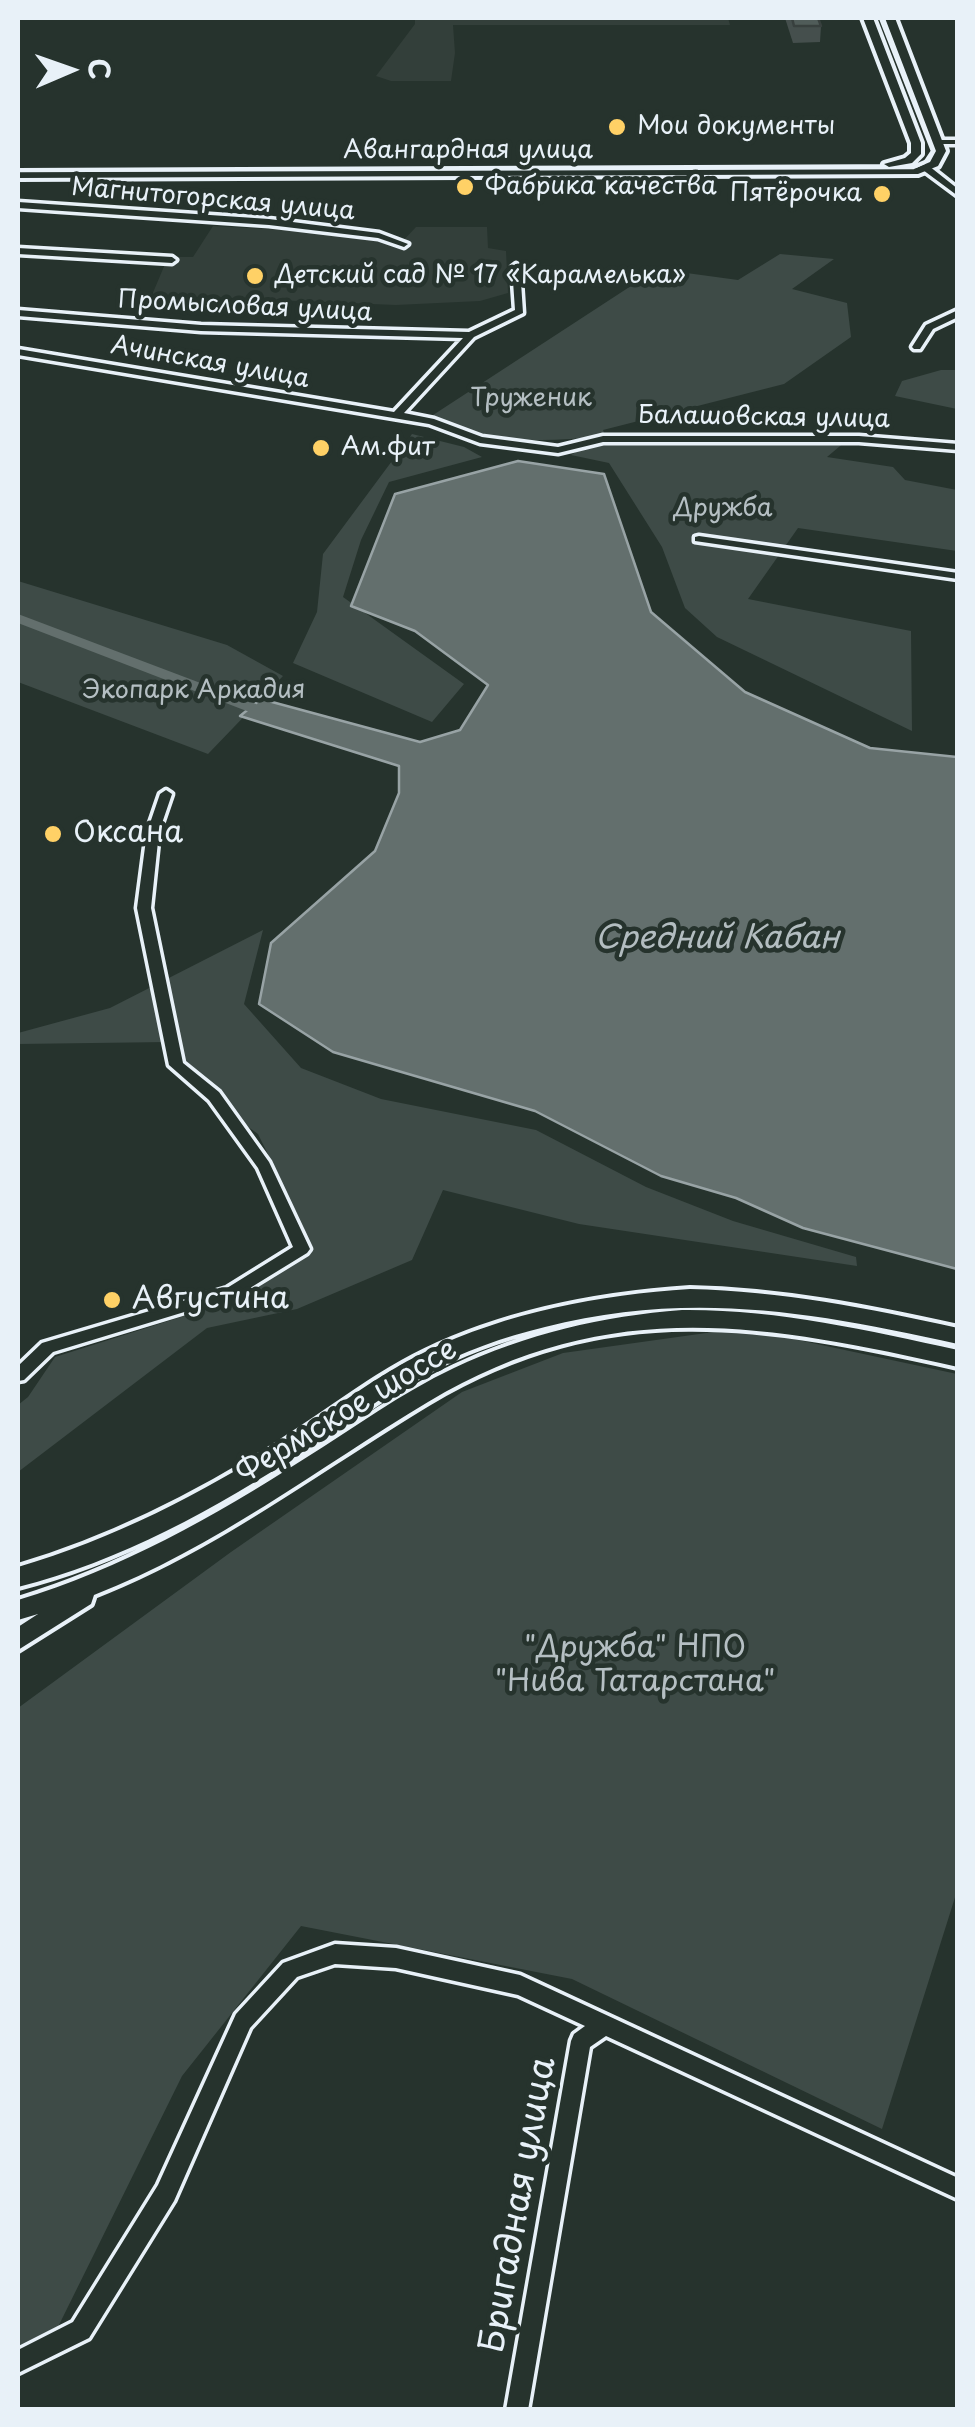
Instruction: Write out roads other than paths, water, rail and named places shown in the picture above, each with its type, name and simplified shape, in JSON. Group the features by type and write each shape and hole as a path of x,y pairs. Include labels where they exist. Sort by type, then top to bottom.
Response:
{"main road":[{"name":"Авангардная улица","path":"18,166 892,164 916,154 916,143 868,18"},
{"path":"890,18 940,142 940,158 926,168"},
{"name":"Авангардная улица","path":"18,175 876,172 926,168"},
{"name":"Фермское шоссе","path":"18,1577 106,1546 226,1487 418,1366 463,1344 571,1310 684,1294 744,1296 798,1302 958,1336"},
{"name":"Фермское шоссе","path":"18,1610 105,1582 248,1506 436,1387 523,1349 572,1334 680,1318 764,1320 958,1359"},
{"path":"18,1640 105,1582"}],"street":[{"path":"940,142 958,142"},
{"path":"926,168 958,194"},
{"name":"Магнитогорская улица","path":"18,205 262,221 379,236 404,244"},
{"path":"18,252 172,260"},
{"path":"396,416 470,335 520,311 516,267"},
{"name":"Промысловая улица","path":"18,313 201,328 470,335"},
{"path":"917,348 928,326 958,313"},
{"name":"Ачинская улица","path":"18,352 396,416"},
{"name":"Балашовская улица","path":"396,416 431,421 480,440 558,450 622,439 858,438 958,448"},
{"path":"699,539 958,576"},
{"path":"18,1375 48,1346 232,1292 302,1249 264,1166 214,1096 176,1065 144,908 153,832 166,794"},
{"path":"18,2362 81,2330 166,2193 244,2021 290,1970 336,1954 396,1958 520,1985 958,2190"},
{"name":"Бригадная улица","path":"517,2410 581,2041 605,2024"}],"water":[{"name":"Средний Кабан","path":"518,461 604,474 651,612 745,692 870,748 957,757 957,1269 803,1228 736,1198 661,1176 535,1111 333,1052 259,1004 271,943 375,851 399,793 399,766 240,716 261,699 420,742 460,730 488,685 415,631 351,606 395,494"}],"waterway":[{"path":"18,618 250,707"}],"tram line":[{"path":"18,171 913,168 924,163 932,151 880,18"}],"place":[{"name":"Мои документы","path":"617,127"},
{"name":"Фабрика качества","path":"465,187"},
{"name":"Пятёрочка","path":"882,194"},
{"name":"Детский сад № 17 «Карамелька»","path":"255,276"},
{"name":"Ам.фит","path":"321,448"},
{"name":"Оксана","path":"53,834"},
{"name":"Августина","path":"112,1300"}],"park label":[{"name":"Труженик","path":"531,399"},
{"name":"Дружба","path":"723,509"},
{"name":"Экопарк Аркадия","path":"194,691"},
{"name":"\"Дружба\" НПО \"Нива Татарстана\"","path":"635,1666"}]}
